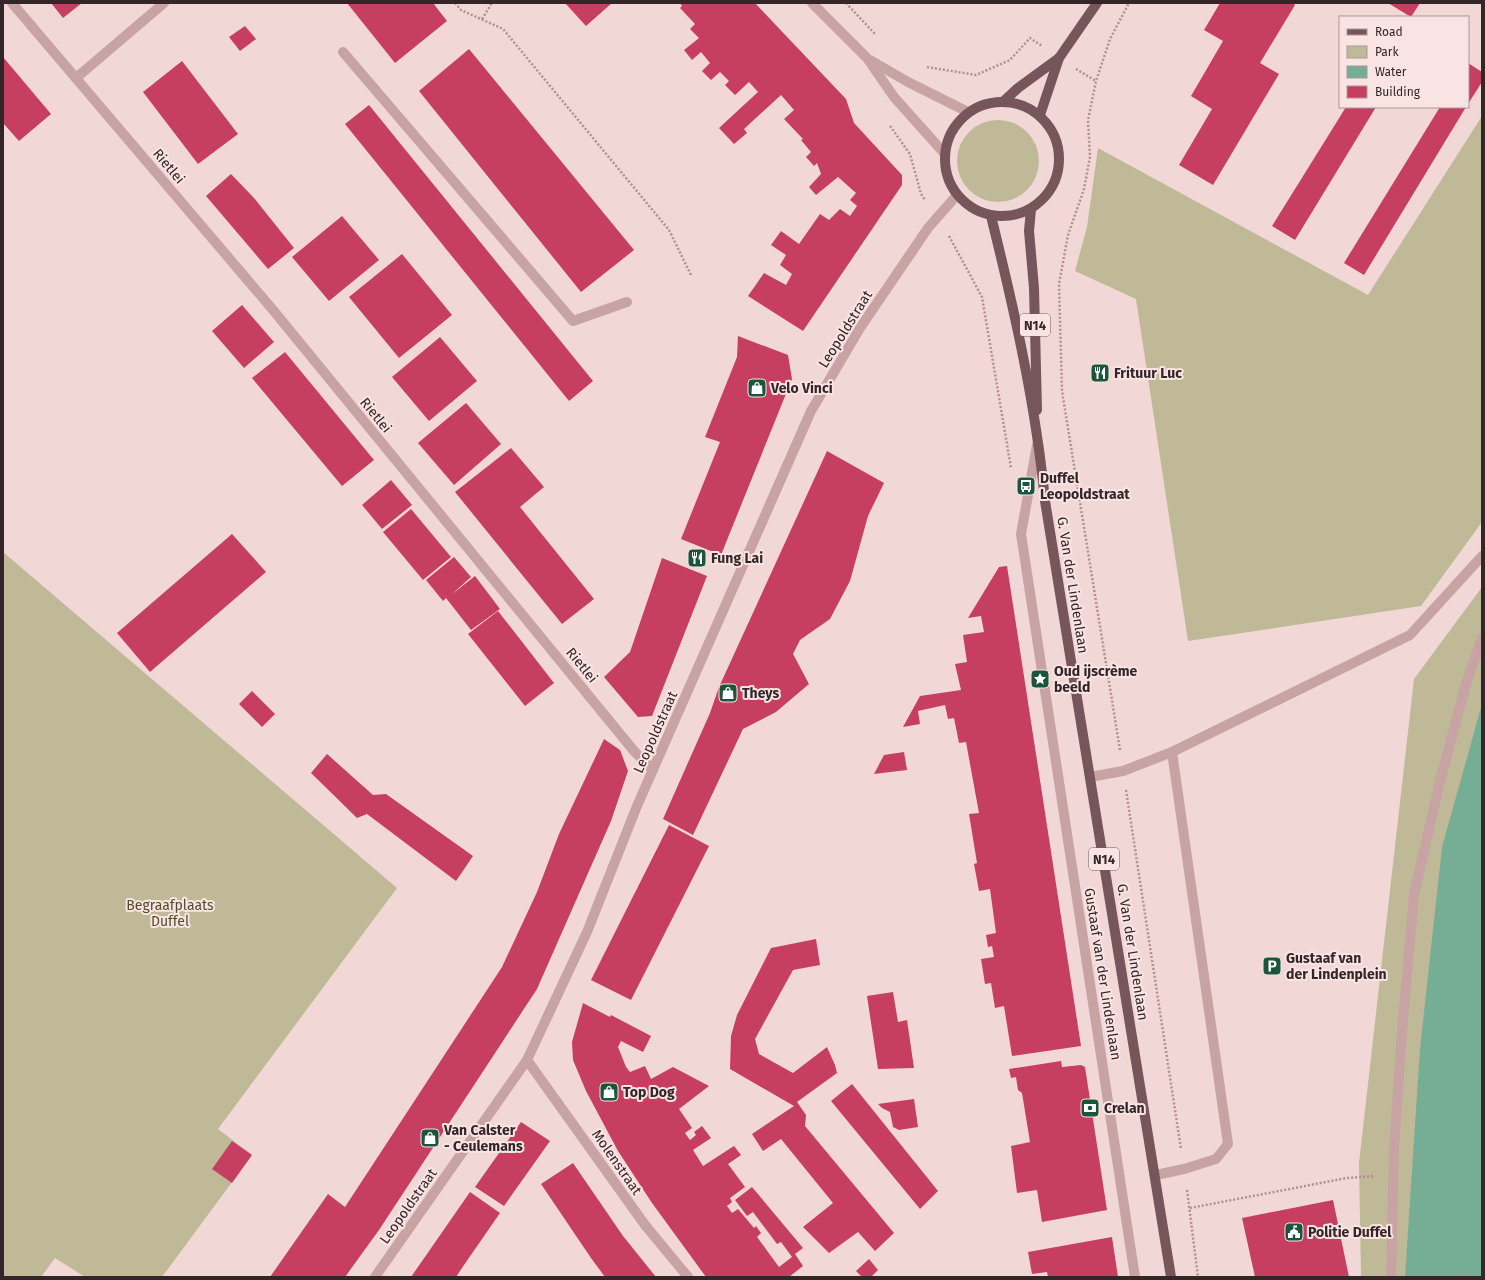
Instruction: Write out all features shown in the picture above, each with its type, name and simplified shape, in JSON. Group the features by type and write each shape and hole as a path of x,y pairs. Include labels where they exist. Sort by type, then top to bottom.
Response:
{"main road":[{"path":"1040,116 1059,58 1097,3"},
{"path":"1004,101 1018,88 1059,58"},
{"path":"1004,101 1023,106 1040,116 1051,129 1058,147 1059,164 1054,182 1045,198 1030,209 1011,216 991,216 972,209 957,195 946,175 944,153 952,130 968,112 985,104 1004,101"},
{"name":"N14","path":"1030,209 1029,231 1034,288 1038,442"},
{"name":"N14","path":"991,216 1010,292 1038,442"},
{"name":"G. Van der Lindenlaan","path":"1038,442 1045,501 1172,1277"}],"street":[{"name":"Rietlei","path":"12,3 272,310 634,751 653,770"},
{"path":"76,78 164,3"},
{"path":"812,3 867,58 894,97 944,153"},
{"path":"343,52 573,321 627,302"},
{"path":"867,58 908,82 968,112"},
{"name":"Leopoldstraat","path":"375,1277 528,1060 587,932 653,770 811,411 860,328 937,216 957,195"},
{"name":"Gustaaf van der Lindenlaan","path":"1038,442 1021,534 1135,1277"},
{"path":"1090,777 1123,771 1172,752 1410,635 1482,556"},
{"path":"1390,1277 1394,1149 1402,1031 1414,895 1440,780 1466,684 1482,638"},
{"path":"1156,1175 1216,1160 1228,1144 1172,752"},
{"name":"Molenstraat","path":"528,1060 645,1225 688,1277"}],"path":[{"path":"455,3 461,10 504,29 669,230 691,275"},
{"path":"482,19 492,3"},
{"path":"846,3 879,38"},
{"path":"1059,284 1068,235 1084,189 1090,157 1088,120 1096,82 1110,39 1129,3"},
{"path":"922,66 976,75 1010,60 1030,38 1096,82"},
{"path":"888,124 910,154 921,194 945,227 982,297 1011,474"},
{"path":"1190,1208 1347,1178"}],"green space":[{"path":"1482,116 1482,522 1421,606 1188,641 1136,299 1075,271 1087,227 1098,148 1368,295"},
{"path":"998,120 1014,123 1027,132 1036,145 1039,161 1036,177 1027,190 1014,199 998,202 982,199 969,190 960,177 957,161 960,145 969,132 982,123"},
{"name":"Begraafplaats Duffel","path":"3,552 397,888 218,1129 252,1155 162,1277 85,1277 55,1258 41,1277 3,1277"},
{"path":"1482,587 1482,911 1435,1277 1361,1277 1359,1163 1414,679"}],"water":[{"path":"1482,704 1482,1277 1405,1277 1420,1049 1442,847"}],"building":[{"path":"51,3 82,3 63,18"},
{"path":"347,3 433,3 447,21 395,63"},
{"path":"565,3 612,3 586,26"},
{"path":"680,3 755,3 846,99 854,123 902,175 902,185 803,331 748,296 764,273 786,285 792,274 780,265 786,255 771,245 781,231 799,244 820,214 829,220 840,209 850,216 857,206 850,200 856,193 838,177 816,195 809,187 821,174 817,163 814,166 806,157 811,152 801,140 803,139 784,119 794,110 781,95 744,129 747,133 734,144 719,128 758,92 749,82 735,95 725,85 729,81 720,72 711,80 702,71 710,63 701,52 692,60 684,50 699,38 690,29 695,24 680,8 682,6"},
{"path":"1220,3 1292,3 1295,5 1260,63 1279,74 1213,185 1179,165 1212,109 1191,96 1223,41 1204,30"},
{"path":"1388,3 1420,3 1412,16"},
{"path":"245,26 256,39 240,51 229,37"},
{"path":"469,49 634,250 581,292 419,91"},
{"path":"3,57 51,114 19,141 3,123"},
{"path":"182,61 238,134 198,164 143,92"},
{"path":"1469,64 1482,72 1482,82 1469,102"},
{"path":"369,105 593,381 569,401 345,124"},
{"path":"1345,108 1375,108 1295,240 1272,226"},
{"path":"1439,108 1465,108 1364,275 1344,263"},
{"path":"231,174 254,198 294,248 268,269 206,196"},
{"path":"342,216 379,260 329,301 292,257"},
{"path":"402,254 452,315 399,358 349,297"},
{"path":"242,305 274,342 244,368 212,331"},
{"path":"738,336 788,355 792,379 721,555 681,539 720,442 705,437 737,357"},
{"path":"440,337 477,381 429,421 392,377"},
{"path":"285,352 374,460 342,486 252,378"},
{"path":"466,403 501,444 454,485 418,443"},
{"path":"511,448 544,487 520,507 594,599 562,624 455,492"},
{"path":"827,451 884,483 868,516 850,581 830,619 800,640 793,654 809,684 776,712 743,729 693,835 663,819 710,713 719,687"},
{"path":"391,480 412,505 382,529 362,505"},
{"path":"411,509 451,557 423,580 383,532"},
{"path":"232,534 266,572 150,672 117,633"},
{"path":"454,557 471,577 451,595 475,576 500,609 471,630 446,598 443,601 426,580"},
{"path":"662,558 707,576 652,716 638,717 604,677 630,652"},
{"path":"1007,566 1081,1046 1012,1056 1004,1006 995,1008 991,983 985,984 981,959 994,957 992,946 988,947 986,935 996,933 990,889 979,891 974,864 977,863 969,814 979,813 966,742 959,743 954,718 948,719 945,705 918,711 920,724 903,727 920,696 961,690 955,664 967,662 963,635 984,632 981,616 968,618 999,567"},
{"path":"498,611 554,683 525,706 468,634"},
{"path":"252,691 275,714 262,727 239,704"},
{"path":"604,739 620,750 628,771 611,821 537,989 379,1230 345,1277 270,1277 328,1194 345,1207 502,967 537,892 559,834"},
{"path":"904,752 907,770 874,774 884,755"},
{"path":"327,754 373,795 386,794 473,856 456,881 367,814 357,818 311,773"},
{"path":"669,825 709,846 631,1000 591,980"},
{"path":"816,939 820,965 793,970 755,1039 759,1054 793,1073 827,1047 837,1073 797,1102 806,1115 805,1126 894,1233 875,1251 858,1232 829,1253 803,1227 833,1203 781,1139 763,1151 752,1134 794,1106 730,1069 731,1036 737,1015 771,948"},
{"path":"893,992 898,1022 907,1020 914,1068 878,1069 867,996"},
{"path":"583,1003 610,1017 611,1015 651,1036 643,1052 621,1041 618,1047 626,1067 630,1072 645,1066 651,1079 673,1067 709,1086 679,1109 692,1128 685,1133 690,1140 696,1135 694,1132 702,1126 711,1138 693,1150 703,1166 734,1146 741,1155 728,1164 745,1187 730,1198 732,1202 727,1206 732,1213 738,1209 754,1228 756,1226 761,1233 757,1237 779,1267 792,1257 781,1242 777,1244 753,1212 747,1216 735,1200 752,1187 803,1248 795,1254 803,1266 789,1277 706,1277 652,1203 618,1151 586,1091 573,1060 572,1042"},
{"path":"1061,1061 1062,1067 1081,1065 1085,1067 1107,1210 1042,1222 1037,1190 1017,1193 1011,1146 1030,1142 1022,1093 1018,1090 1016,1077 1011,1078 1009,1069"},
{"path":"852,1084 938,1191 920,1209 831,1101"},
{"path":"914,1099 918,1127 899,1130 893,1127 890,1112 878,1104"},
{"path":"521,1122 550,1141 504,1206 475,1187"},
{"path":"232,1141 252,1155 232,1183 212,1169"},
{"path":"573,1163 623,1236 656,1277 605,1277 591,1258 541,1184"},
{"path":"470,1192 500,1213 456,1277 411,1277"},
{"name":"Politie Duffel","path":"1333,1200 1349,1277 1255,1277 1242,1218"},
{"path":"1112,1237 1118,1277 1048,1277 1047,1272 1032,1274 1028,1252"},
{"path":"869,1259 878,1270 871,1277 862,1277 856,1271"}],"place":[{"name":"Frituur Luc","path":"1100,373"},
{"name":"Velo Vinci","path":"757,388"},
{"name":"Duffel Leopoldstraat","path":"1026,486"},
{"name":"Fung Lai","path":"697,558"},
{"name":"Oud ijscrème beeld","path":"1040,679"},
{"name":"Theys","path":"728,693"},
{"name":"Gustaaf van der Lindenplein","path":"1272,966"},
{"name":"Top Dog","path":"609,1092"},
{"name":"Crelan","path":"1090,1108"},
{"name":"Van Calster - Ceulemans","path":"430,1138"},
{"name":"Politie Duffel","path":"1294,1232"}]}
